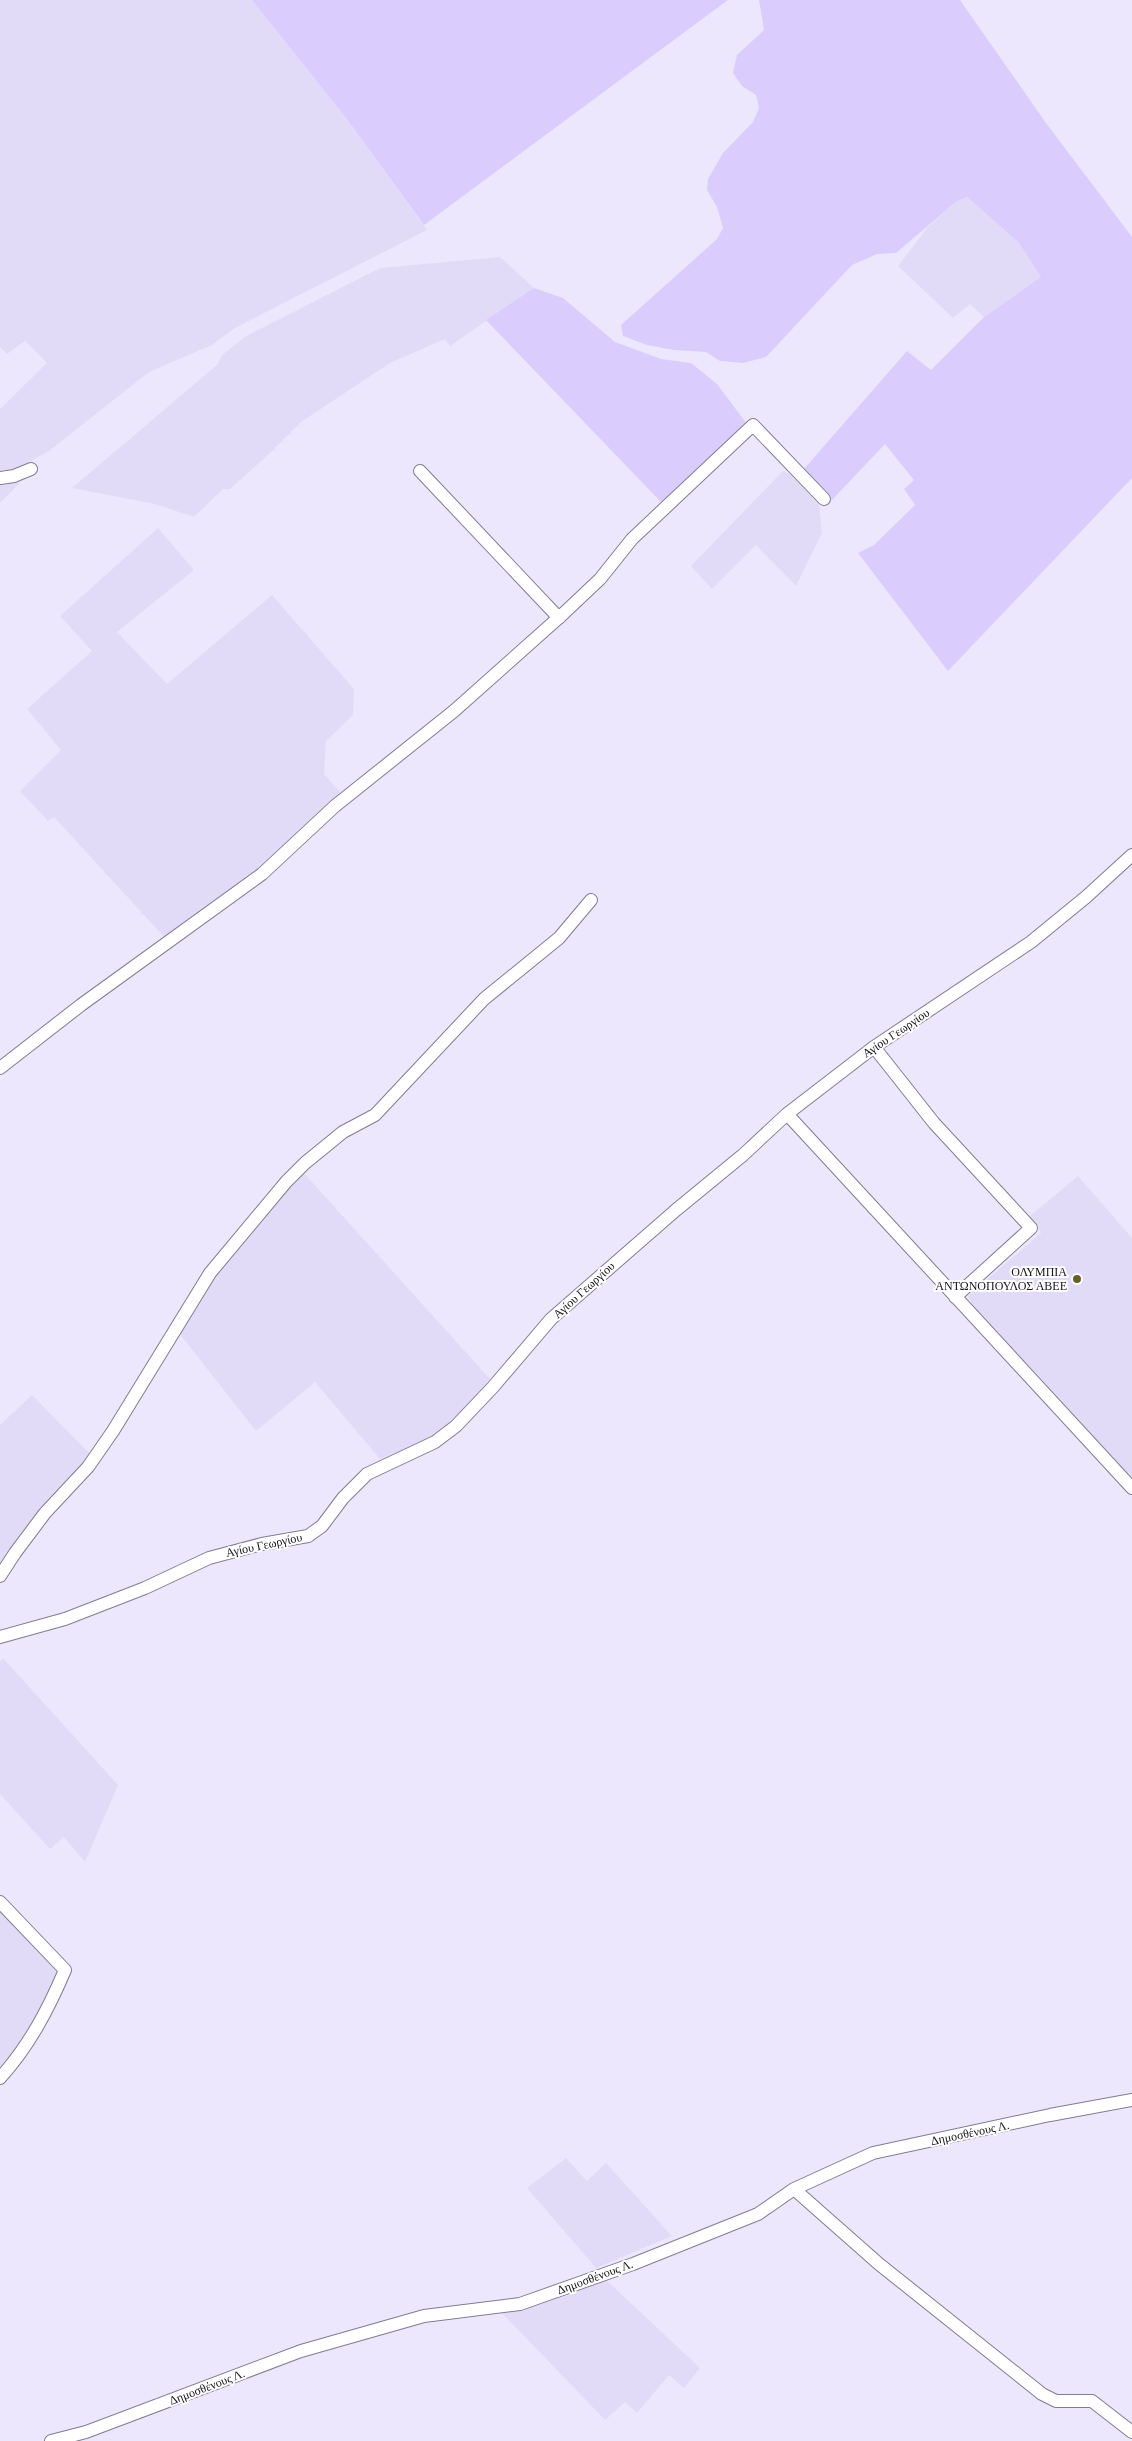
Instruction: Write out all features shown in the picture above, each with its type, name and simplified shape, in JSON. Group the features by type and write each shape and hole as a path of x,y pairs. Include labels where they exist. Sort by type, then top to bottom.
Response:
{"street":[{"path":"0,1068 81,1005 262,874 335,806 454,711 600,579 632,539 754,425 824,500"},
{"path":"0,478 14,476 32,469"},
{"path":"420,471 559,618"},
{"name":"Αγίου Γεωργίου","path":"0,1637 64,1619 145,1588 209,1558 262,1544 308,1536 322,1526 343,1498 367,1474 435,1442 456,1426 493,1387 551,1319 669,1216 743,1155 787,1114 874,1047 1031,942 1086,897 1132,855"},
{"path":"0,1576 15,1552 46,1513 88,1467 113,1431 210,1273 286,1182 305,1163 343,1132 375,1115 484,999 559,938 591,900"},
{"path":"874,1047 934,1123 1031,1228 955,1297"},
{"path":"787,1114 1132,1488"},
{"path":"0,1902 65,1970 50,2006 33,2034 0,2078"},
{"name":"Δημοσθένους Λ.","path":"51,2441 86,2432 320,2345 424,2316 520,2304 633,2264 758,2214 794,2190 873,2153 1050,2115 1132,2100"},
{"path":"794,2190 879,2264 1042,2394 1056,2401 1092,2401 1132,2432"}],"shaded area":[{"path":"0,0 252,0 346,118 427,230 235,328 212,345 149,372 49,451 12,471 0,473 0,409 47,363 25,341 7,354 0,347"},
{"path":"252,0 728,0 424,225 346,118"},
{"path":"759,0 960,0 1046,123 1132,237 1132,478 948,671 858,553 874,545 915,505 904,489 914,480 885,444 832,500 804,469 907,351 931,370 984,317 1041,277 1019,243 967,197 956,202 896,253 877,254 852,265 766,357 743,363 720,361 706,352 674,350 647,345 623,336 621,325 717,239 723,228 717,207 707,190 708,179 723,153 753,122 759,108 756,95 742,86 733,73 737,55 764,30"},
{"path":"967,197 1019,243 1042,277 984,317 970,304 953,318 898,266 927,228 956,202"},
{"path":"500,257 534,288 450,346 445,339 390,363 301,422 230,489 223,489 194,517 155,504 72,488 218,364 221,356 246,336 380,268"},
{"path":"534,288 563,298 615,342 661,359 691,363 717,384 747,424 661,502 486,320"},
{"path":"783,471 791,475 819,504 822,533 796,586 756,545 712,589 691,566"},
{"path":"17,481 20,483 0,503 0,485"},
{"path":"158,528 194,570 117,632 167,684 272,595 354,689 353,715 326,741 324,774 340,792 249,879 165,938 54,817 48,821 20,791 61,750 27,709 92,651 60,616"},
{"path":"302,1171 490,1379 466,1407 424,1441 380,1459 315,1382 256,1431 179,1333 223,1261"},
{"path":"1078,1176 1132,1238 1132,1480 1039,1376 977,1313 968,1296 1041,1233 1030,1216"},
{"path":"32,1395 91,1455 3,1565 0,1562 0,1425"},
{"path":"3,1658 118,1785 85,1862 64,1837 50,1849 0,1794 0,1661"},
{"path":"0,1909 62,1971 43,2010 0,2071"},
{"path":"566,2158 587,2181 606,2163 672,2236 596,2268 527,2188"},
{"path":"603,2277 700,2368 684,2388 669,2375 637,2413 625,2402 605,2420 500,2311"}],"place":[{"name":"ΟΛΥΜΠΙΑ ΑΝΤΩΝΟΠΟΥΛΟΣ ΑΒΕΕ","path":"1077,1279"}]}
